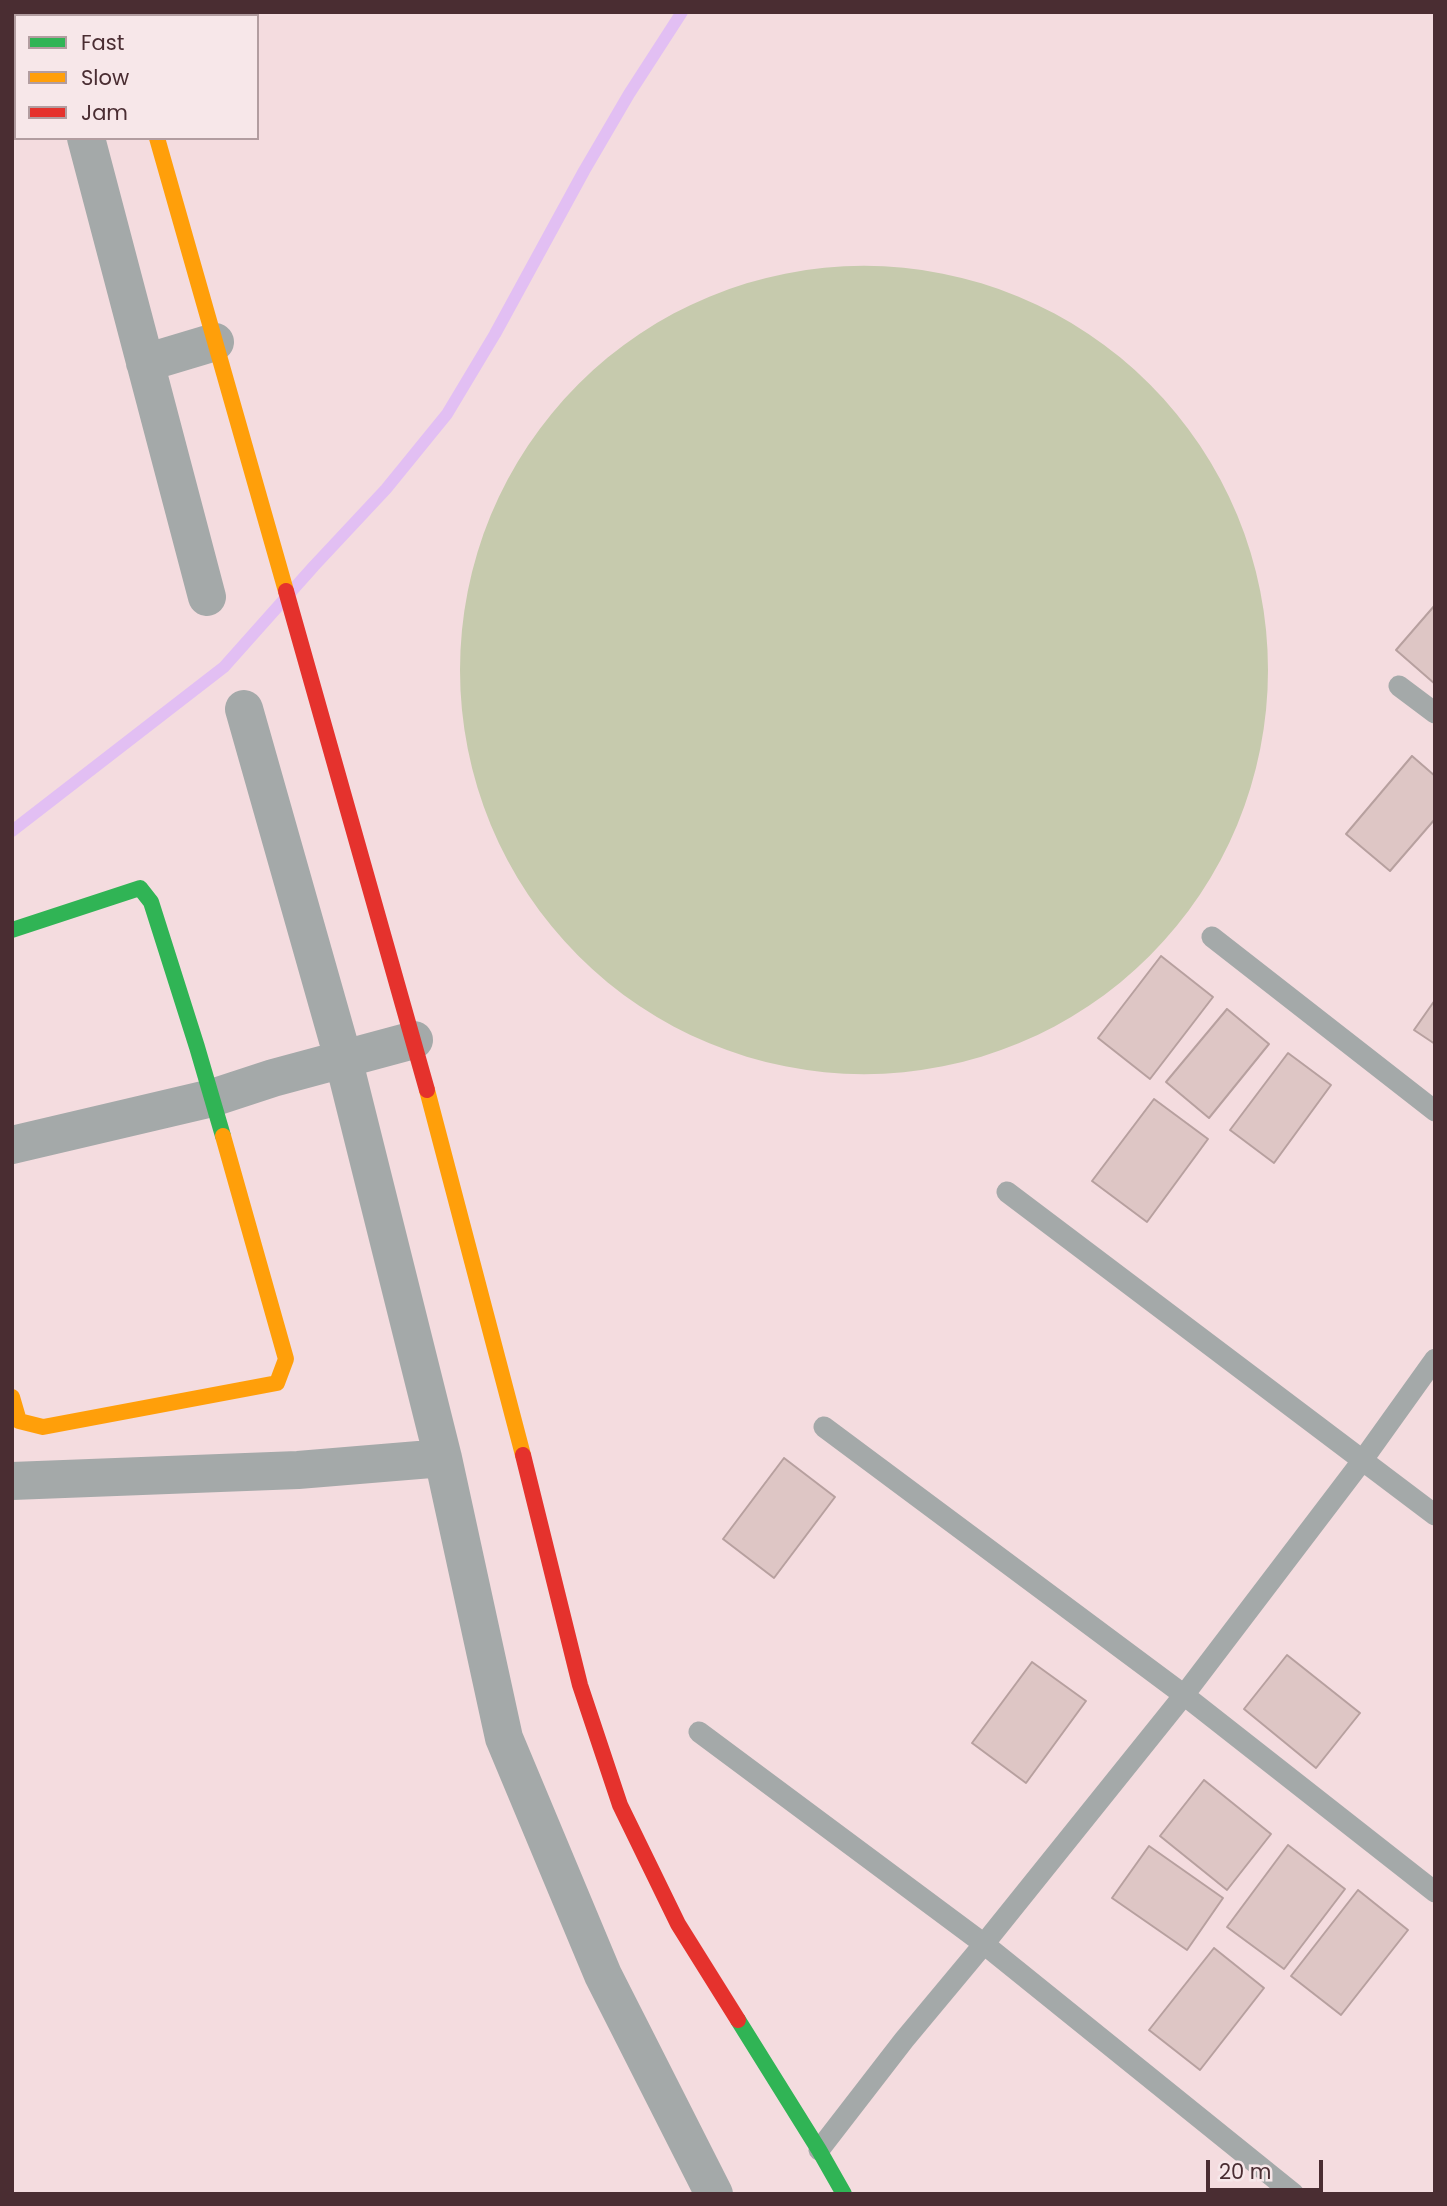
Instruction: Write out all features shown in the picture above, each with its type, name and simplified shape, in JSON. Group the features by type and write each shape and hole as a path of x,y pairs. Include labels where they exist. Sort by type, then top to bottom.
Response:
{"street":[{"path":"87,140 207,597"},
{"path":"157,140 414,1040 580,1685 620,1805 678,1924 844,2194"},
{"path":"145,363 215,342"},
{"path":"244,709 343,1058 443,1458 504,1738 603,1975 714,2194"},
{"path":"12,929 139,888 151,902 212,1098 286,1359 277,1383 43,1427 19,1420 12,1397"},
{"path":"12,1145 212,1098 343,1058 414,1040"},
{"path":"12,1481 298,1470 443,1458"}],"lane":[{"path":"1398,686 1435,713"},
{"path":"1212,937 1435,1111"},
{"path":"1007,1192 1435,1515"},
{"path":"819,2150 904,2040 1184,1695 1362,1461 1435,1359"},
{"path":"824,1427 1184,1695 1435,1892"},
{"path":"699,1732 984,1944 1294,2194"}],"green space":[{"path":"864,266 943,274 981,283 1019,297 1089,334 1150,384 1200,445 1237,515 1251,553 1260,591 1268,670 1260,749 1251,787 1237,825 1200,895 1150,956 1089,1006 1019,1043 981,1057 943,1066 864,1074 785,1066 747,1057 709,1043 639,1006 578,956 528,895 491,825 477,787 468,749 460,670 468,591 477,553 491,515 528,445 578,384 639,334 709,297 747,283 785,274"}],"building":[{"path":"1435,605 1435,684 1396,650"},
{"path":"1412,756 1435,776 1435,819 1390,871 1346,834"},
{"path":"1161,956 1213,997 1150,1079 1098,1038"},
{"path":"1435,1000 1435,1044 1414,1030"},
{"path":"1227,1009 1269,1044 1209,1118 1166,1082"},
{"path":"1288,1053 1331,1085 1274,1163 1230,1130"},
{"path":"1154,1099 1208,1139 1147,1222 1092,1181"},
{"path":"784,1458 835,1497 774,1578 723,1539"},
{"path":"1287,1655 1360,1713 1316,1768 1244,1709"},
{"path":"1032,1662 1086,1701 1026,1783 972,1743"},
{"path":"1204,1780 1271,1834 1227,1890 1160,1836"},
{"path":"1288,1845 1345,1889 1284,1969 1227,1927"},
{"path":"1149,1846 1223,1898 1187,1950 1112,1898"},
{"path":"1358,1890 1408,1930 1341,2015 1291,1976"},
{"path":"1214,1948 1264,1988 1200,2070 1149,2030"}],"waterway":[{"path":"12,831 224,667 386,489 447,414 495,334 629,94 682,12"}],"traffic: fast":[{"path":"12,930 140,888 151,902 223,1136"},
{"path":"738,2020 844,2194"}],"traffic: slow":[{"path":"158,140 286,591"},
{"path":"427,1090 523,1455"},
{"path":"12,1397 19,1421 43,1427 277,1383 286,1359 223,1136"}],"traffic: jam":[{"path":"286,591 427,1090"},
{"path":"523,1455 580,1685 620,1805 678,1924 738,2020"}]}
